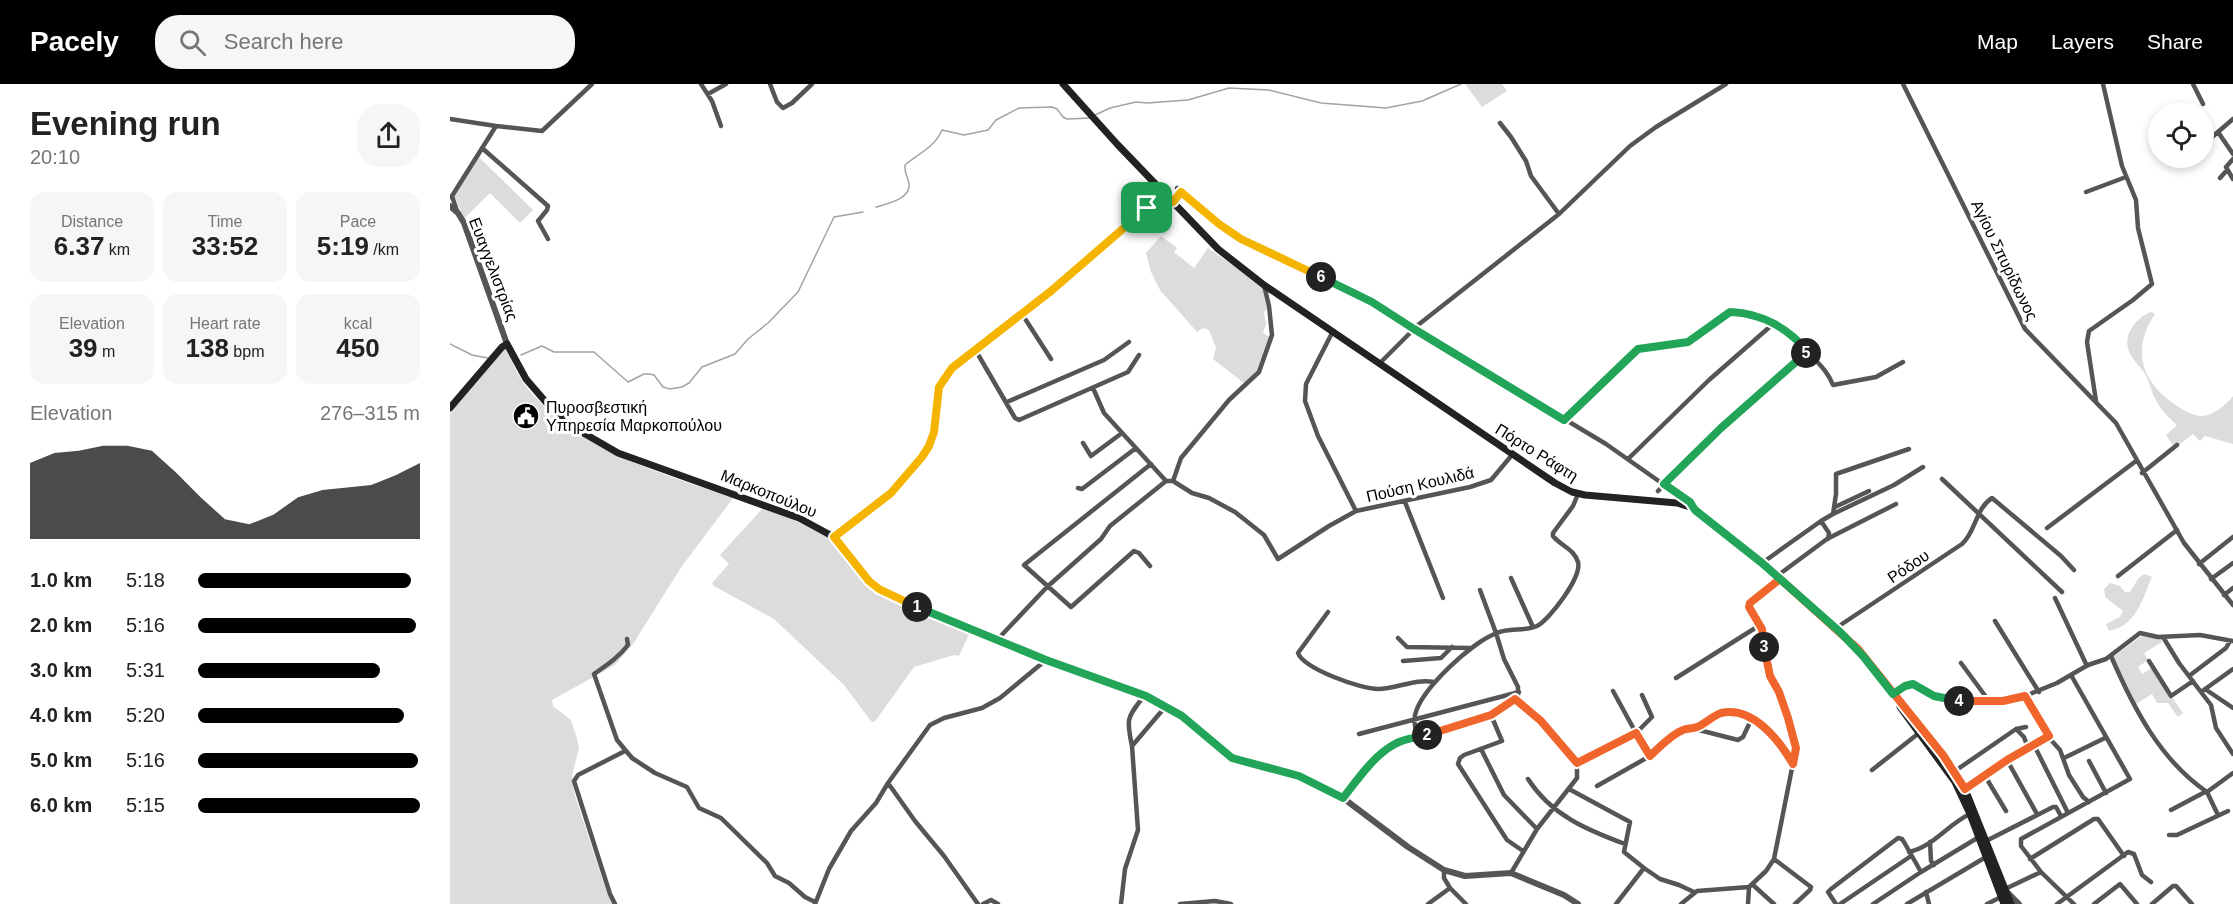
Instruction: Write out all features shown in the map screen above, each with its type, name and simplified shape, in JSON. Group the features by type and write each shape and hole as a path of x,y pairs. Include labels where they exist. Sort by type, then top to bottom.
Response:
{"main road":[{"name":"Πόρτο Ράφτη","path":"1063,84 1210,246 1264,285 1381,362 1512,455 1578,494 1674,502 1695,510 1762,563 1836,628 1863,656 1955,771 1965,789 1986,841 2004,897"},
{"name":"Πόρτο Ράφτη","path":"1162,194 1173,202 1213,244 1248,273"},
{"path":"834,537 891,493 922,457 934,432 939,387 952,368 1022,314 1162,194"},
{"path":"450,408 502,346 507,344"},
{"name":"Μαρκοπούλου","path":"507,344 526,379 551,408 580,431 618,453 799,518 834,537"},
{"name":"Πόρτο Ράφτη","path":"1893,694 1904,714 1953,778 2004,897 2011,904"}],"street":[{"path":"450,119 542,131 592,84"},
{"path":"701,84 708,94 721,126"},
{"path":"708,94 726,84"},
{"path":"770,84 777,102 783,108 792,103 812,84"},
{"path":"1381,362 1414,329 1559,214 1630,146 1656,127 1726,84"},
{"name":"Αγίου Σπυρίδωνος","path":"1903,84 2025,329 2116,423 2142,473 2177,530 2199,564 2233,605"},
{"path":"2096,401 2087,342 2089,330 2152,284 2138,228 2137,206 2126,177 2103,84"},
{"path":"2193,84 2202,102"},
{"path":"2214,135 2233,119"},
{"path":"1500,123 1526,161 1531,176 1559,214"},
{"path":"458,213 451,196 496,126"},
{"path":"2218,132 2233,154"},
{"path":"482,148 548,206 538,221 548,239"},
{"path":"2220,178 2233,159"},
{"path":"2227,170 2233,179"},
{"path":"2086,192 2126,177"},
{"path":"1177,188 1219,224 1241,239 1372,302 1606,444 1690,502 1695,510"},
{"path":"1173,202 1181,192"},
{"name":"Ευαγγελιστρίας","path":"450,206 458,213 468,234 507,344"},
{"path":"997,640 1047,587 1101,539 1110,526 1166,481 1173,481 1181,458 1229,400 1259,372 1272,335 1264,285"},
{"path":"1269,306 1278,294"},
{"path":"1564,420 1638,349 1688,342 1730,312 1758,316 1791,334 1828,374 1833,385 1876,377 1904,362"},
{"path":"1022,314 1051,359"},
{"path":"1628,459 1709,380 1773,324"},
{"path":"1333,331 1306,384 1305,401 1318,436 1356,511"},
{"path":"1007,402 1104,360 1129,342"},
{"path":"976,351 1019,420 1131,370 1139,355"},
{"path":"1658,491 1721,428 1808,352"},
{"path":"1093,388 1104,413 1166,481"},
{"path":"1083,443 1091,456 1122,433"},
{"path":"1129,452 1130,441"},
{"path":"2142,473 2177,445"},
{"path":"1089,485 1136,448"},
{"path":"1833,514 1836,474 1909,449"},
{"name":"Πούση Κουλιδά","path":"1173,481 1192,494 1203,496 1235,512 1264,535 1278,559 1356,511 1459,491 1491,480 1512,455"},
{"path":"2047,528 2136,461"},
{"path":"1149,566 1134,551 1071,607 1024,565 1151,464"},
{"path":"1762,563 1821,521 1894,485 1923,467"},
{"path":"1942,479 1980,512 2062,592"},
{"path":"1835,507 1869,491"},
{"path":"1418,738 1414,720 1415,712 1434,682 1470,648 1483,639 1504,630 1533,627 1546,620 1578,575 1575,556 1555,539 1553,532 1573,506 1578,494"},
{"path":"1674,502 1676,494"},
{"path":"1980,512 1992,498 2074,570"},
{"path":"1405,502 1443,598"},
{"path":"1748,904 1751,886 1774,859 1796,748 1784,703 1772,684 1765,662 1760,625 1749,607 1750,603 1827,539 1896,504"},
{"name":"Ρόδου","path":"1836,628 1962,544 1968,539 1980,512"},
{"path":"1821,521 1829,533 1827,539"},
{"path":"2118,576 2177,530"},
{"name":"Μαρκοπούλου","path":"834,537 869,581 889,596 1166,706 1182,716 1232,758 1299,776 1343,798 1408,847 1444,870 1465,876 1511,873 1564,895 1578,904"},
{"path":"2199,564 2233,537"},
{"path":"2211,579 2233,563"},
{"path":"1511,578 1533,627"},
{"path":"2224,595 2233,588"},
{"path":"1480,590 1504,659 1520,692"},
{"path":"2055,598 2086,666"},
{"path":"1328,612 1298,653 1300,658 1323,673 1374,689 1425,680 1434,682"},
{"path":"1995,621 2039,692"},
{"path":"1676,678 1760,625"},
{"path":"1893,694 1913,684 1946,699 2003,701 2039,692 2086,666 2111,656 2140,633 2163,637 2191,634 2232,641"},
{"path":"2163,637 2193,681 2203,690 2233,708"},
{"path":"1398,638 1407,647 1470,648"},
{"path":"627,639 628,645 624,651 594,674 613,730 625,751 639,764 687,787 699,808 721,818 766,862 775,876 815,903 841,846 876,803 888,783 934,722 968,712 1000,698 1046,660"},
{"path":"2189,676 2232,641"},
{"path":"1403,661 1442,658 1452,647"},
{"path":"2111,656 2132,702 2157,742 2178,767 2206,792 2218,815"},
{"path":"2149,661 2171,696 2193,681"},
{"path":"1961,663 1989,701"},
{"path":"2203,690 2233,669"},
{"path":"2071,675 2130,779 2020,841 2021,846 2041,872 2074,904"},
{"path":"2203,690 2211,705 2217,728 2233,754"},
{"path":"1613,691 1650,756"},
{"path":"1343,798 1379,756 1397,743 1491,715 1515,699 1520,692"},
{"path":"1359,734 1520,692"},
{"path":"1577,763 1636,733 1652,717 1642,695"},
{"path":"1121,904 1125,868 1138,830 1128,722 1130,714 1144,696"},
{"path":"2025,696 2064,758 2069,775 2083,797 2089,802"},
{"path":"1511,873 1537,829 1578,774 1577,763 1547,728 1515,699"},
{"path":"1132,746 1166,706"},
{"path":"1597,786 1650,756 1677,733 1721,713 1739,713 1752,718 1783,746 1793,764"},
{"path":"1491,715 1502,741 1460,758 1458,764 1507,840 1523,851"},
{"path":"1692,728 1738,740 1743,737 1752,718"},
{"path":"1955,771 2016,729 2026,727"},
{"path":"2016,729 2031,747 2068,813"},
{"path":"1872,770 1919,733"},
{"path":"1965,789 2007,760 2049,736"},
{"path":"2064,758 2105,738"},
{"path":"1480,749 1504,795 1537,829"},
{"path":"615,904 574,781 578,775 625,751"},
{"path":"2007,760 2037,814"},
{"path":"2089,761 2106,793"},
{"path":"2171,810 2206,792 2233,773"},
{"path":"1985,776 2006,811"},
{"path":"1528,779 1544,800 1576,824 1625,844"},
{"path":"888,783 978,904"},
{"path":"1569,789 1630,822 1624,855 1660,879 1694,892"},
{"path":"1986,841 2046,810 2056,807 2061,816"},
{"path":"2046,810 2052,822"},
{"path":"2169,835 2177,835 2228,811"},
{"path":"1921,872 1910,854 1902,839 1898,838 1828,892 1838,904 1910,854 1922,849 1953,824 1970,814"},
{"path":"2030,858 2094,819 2098,819 2124,856"},
{"path":"1873,904 1979,837"},
{"path":"1930,843 1931,861 1934,865"},
{"path":"2057,904 2128,852 2134,854 2142,875 2151,882"},
{"path":"1907,904 1986,857"},
{"path":"1774,859 1810,887 1810,890 1795,904"},
{"path":"1616,904 1644,868"},
{"path":"1444,870 1444,878 1450,888 1466,904"},
{"path":"1987,904 2004,897 2041,872"},
{"path":"2094,904 2120,884 2137,904"},
{"path":"1681,904 1694,892 1701,890 1751,886 1774,904"},
{"path":"2152,904 2173,886 2176,886 2192,904"},
{"path":"1428,904 1450,888"},
{"path":"1926,892 1929,904"},
{"path":"2004,897 2019,904"},
{"path":"983,904 991,900 998,904"},
{"path":"1180,904 1231,904"}],"shaded area":[{"path":"1465,84 1502,84 1507,91 1482,107"},
{"path":"478,156 533,210 520,223 490,193 464,219 454,195"},
{"path":"1161,236 1177,248 1174,252 1194,268 1208,248 1263,286 1268,308 1264,312 1266,324 1263,333 1270,337 1258,371 1244,383 1213,359 1216,348 1209,330 1203,328 1197,332 1160,290 1151,272 1146,253"},
{"path":"2151,312 2155,314 2143,339 2142,351 2143,363 2153,384 2176,405 2198,416 2215,412 2233,396 2233,444 2205,436 2200,441 2193,434 2175,448 2166,435 2177,425 2158,404 2147,377 2132,357 2127,345 2132,327"},
{"path":"506,347 524,384 568,427 593,443 646,468 733,498 682,566 633,644 615,665 552,700 553,706 571,720 576,735 579,748 572,776 574,793 607,893 613,904 450,904 450,414"},
{"path":"763,508 790,518 830,538 878,592 970,632 959,656 954,655 914,667 876,720 871,721 844,685 774,619 712,583 729,564 720,555"},
{"path":"2144,574 2152,577 2137,611 2126,624 2109,631 2106,624 2120,617 2123,611 2105,597 2104,589 2110,583 2120,586 2125,592 2130,592"},
{"path":"2143,635 2161,639 2162,642 2144,653 2148,660 2138,667 2142,674 2152,668 2183,713 2178,717 2168,703 2157,703 2152,694 2136,704 2113,657"}],"waterway":[{"path":"1095,115 1110,108 1136,102 1188,100 1229,88 1269,90 1321,103 1386,108 1422,101 1461,84"},
{"path":"876,207 897,200 906,194 909,184 905,165 931,146 942,130 964,135 988,130 996,120 1019,108 1052,107 1067,119 1091,118"},
{"path":"521,355 542,346 554,352 594,352 628,382 649,374 654,375 663,387 670,389 682,387 689,383 702,367 735,354 798,292 834,217 863,212"},
{"path":"450,344 472,355 488,358"}],"place":[{"name":"Πυροσβεστική Υπηρεσία Μαρκοπούλου","path":"526,416"}],"route":[{"path":"1147,208 1051,291 952,368 939,387 934,432 922,457 891,493 834,537 869,581 889,596 1046,660 1146,696 1182,716 1232,758 1299,776 1343,798 1379,756 1397,743 1491,715 1515,699 1541,721 1577,763 1636,733 1650,756 1683,729 1698,726 1721,713 1731,712 1749,717 1768,731 1783,746 1793,764 1796,748 1784,703 1772,684 1765,662 1762,629 1749,607 1754,598 1780,579 1840,632 1858,649 1868,662 1893,694 1909,711 1943,755 1965,789 2019,752 2049,736 2025,696 2003,701 1955,701 1934,696 1913,684 1893,694 1858,649 1836,628 1762,563 1695,510 1690,502 1664,484 1721,428 1808,352 1791,334 1758,316 1737,312 1724,314 1688,342 1634,351 1564,420 1372,302 1241,239 1181,192 1173,202 1165,194 1147,208"}]}
